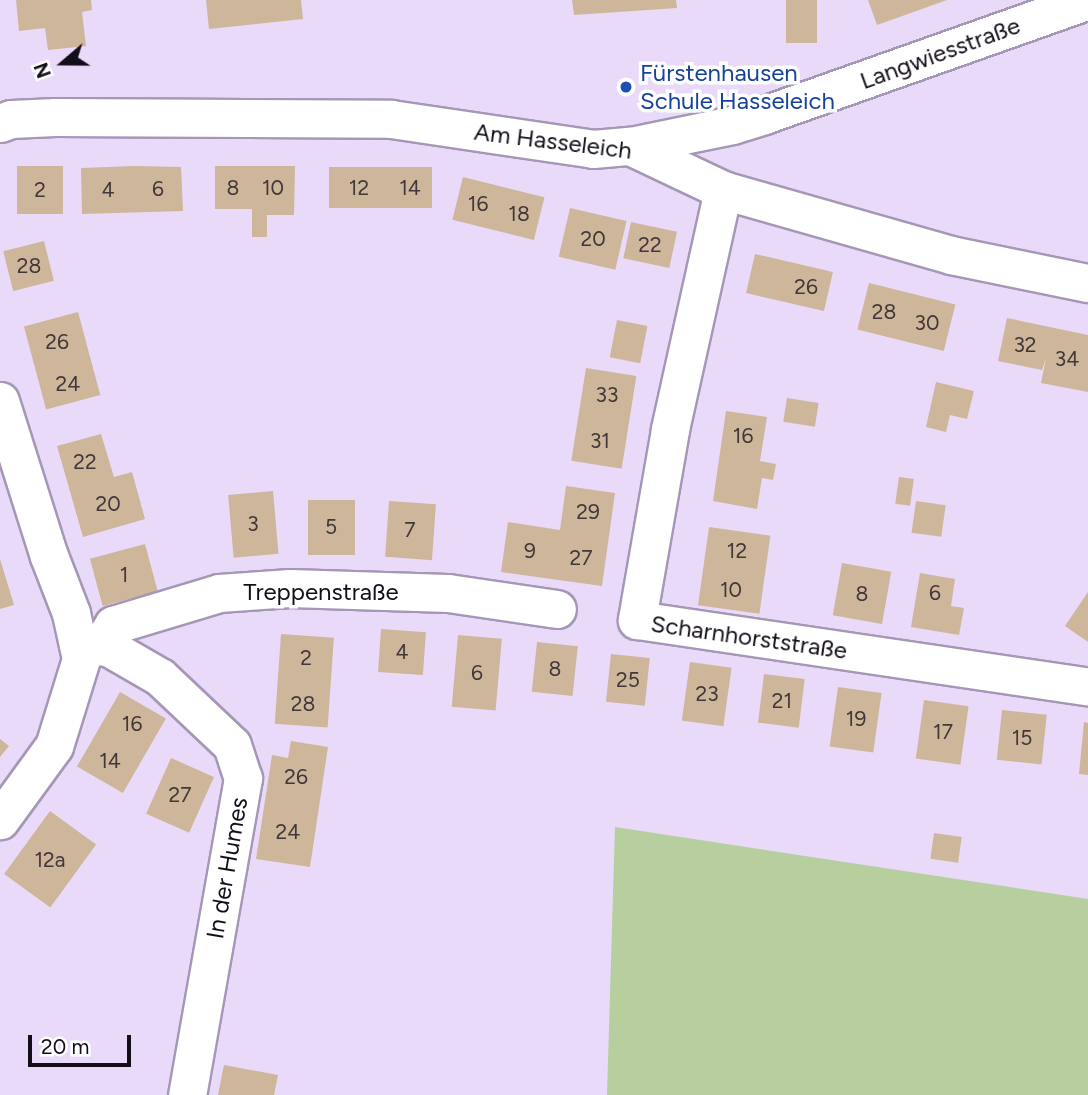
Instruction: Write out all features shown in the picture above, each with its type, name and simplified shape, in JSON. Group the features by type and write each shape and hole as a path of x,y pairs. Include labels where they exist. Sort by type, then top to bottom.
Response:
{"street":[{"name":"Langwiesstraße","path":"630,146 764,116 1088,0"},
{"name":"Am Hasseleich","path":"0,123 11,119 55,117 378,119 593,149 630,146 723,190 951,255 1088,283"},
{"name":"Scharnhorststraße","path":"723,190 670,430 637,620 1088,687"},
{"path":"0,401 49,556 71,613 89,645 81,659 54,746 0,820"},
{"name":"Treppenstraße","path":"89,645 113,625 219,593 290,588 448,593 557,609"},
{"name":"In der Humes","path":"89,645 108,647 160,677 232,745 243,778 187,1095"}],"green space":[{"path":"615,827 1088,899 1088,1095 607,1095"}],"building":[{"path":"16,0 91,0 92,10 82,12 86,46 48,50 45,28 19,31"},
{"path":"206,0 301,0 303,19 209,29"},
{"path":"572,0 676,0 677,8 574,15"},
{"path":"786,0 817,0 817,43 786,43"},
{"path":"868,0 947,0 877,25"},
{"path":"17,166 63,166 63,214 17,214"},
{"path":"215,166 295,166 294,215 267,215 267,237 252,237 252,209 215,209"},
{"path":"181,167 183,211 82,214 81,168"},
{"path":"329,167 432,167 432,208 329,208"},
{"path":"463,177 545,197 534,240 452,220"},
{"path":"570,208 627,221 615,270 559,257"},
{"path":"631,222 677,232 669,268 623,258"},
{"path":"44,241 54,281 13,291 3,251"},
{"path":"755,254 833,272 824,311 746,293"},
{"path":"869,283 955,305 944,351 857,330"},
{"path":"78,312 100,395 46,410 24,326"},
{"path":"1007,318 1088,335 1088,392 1041,383 1046,358 1042,370 998,361"},
{"path":"617,320 647,326 640,363 610,357"},
{"path":"586,368 636,376 622,469 571,461"},
{"path":"936,382 974,391 967,419 950,415 946,432 926,427"},
{"path":"787,398 819,403 815,427 783,422"},
{"path":"726,411 767,417 760,461 776,464 773,480 762,478 757,509 713,501"},
{"path":"101,434 114,477 132,472 145,519 83,537 57,446"},
{"path":"899,477 914,479 910,506 895,504"},
{"path":"566,486 615,493 602,586 501,572 508,522 560,530"},
{"path":"273,491 278,554 234,558 228,495"},
{"path":"308,500 355,500 355,555 308,555"},
{"path":"389,501 436,504 432,560 385,557"},
{"path":"916,501 946,505 941,537 912,533"},
{"path":"709,527 770,536 759,614 698,605"},
{"path":"145,544 158,591 103,606 90,559"},
{"path":"0,559 14,605 0,609"},
{"path":"842,563 891,572 882,624 833,615"},
{"path":"920,573 955,579 951,606 964,608 959,635 911,627"},
{"path":"1088,592 1088,642 1065,626"},
{"path":"381,629 426,632 423,675 378,672"},
{"path":"281,634 334,638 328,727 275,724"},
{"path":"458,635 502,639 496,711 452,707"},
{"path":"537,642 578,646 573,696 532,692"},
{"path":"611,654 650,658 645,706 606,702"},
{"path":"690,662 732,668 723,726 682,720"},
{"path":"764,674 805,679 799,728 758,723"},
{"path":"838,687 882,693 873,753 830,746"},
{"path":"120,692 166,718 123,793 77,766"},
{"path":"924,700 969,706 960,765 916,758"},
{"path":"1002,710 1047,715 1042,764 997,760"},
{"path":"1084,722 1088,723 1088,775 1079,774"},
{"path":"0,739 9,746 0,757"},
{"path":"291,741 328,747 310,867 256,859 272,755 288,758"},
{"path":"171,758 214,777 189,833 146,814"},
{"path":"50,811 96,845 50,908 4,874"},
{"path":"934,833 962,837 958,863 930,859"},
{"path":"224,1065 278,1075 274,1095 218,1095"}],"place":[{"name":"Fürstenhausen Schule Hasseleich","path":"626,87"}]}
